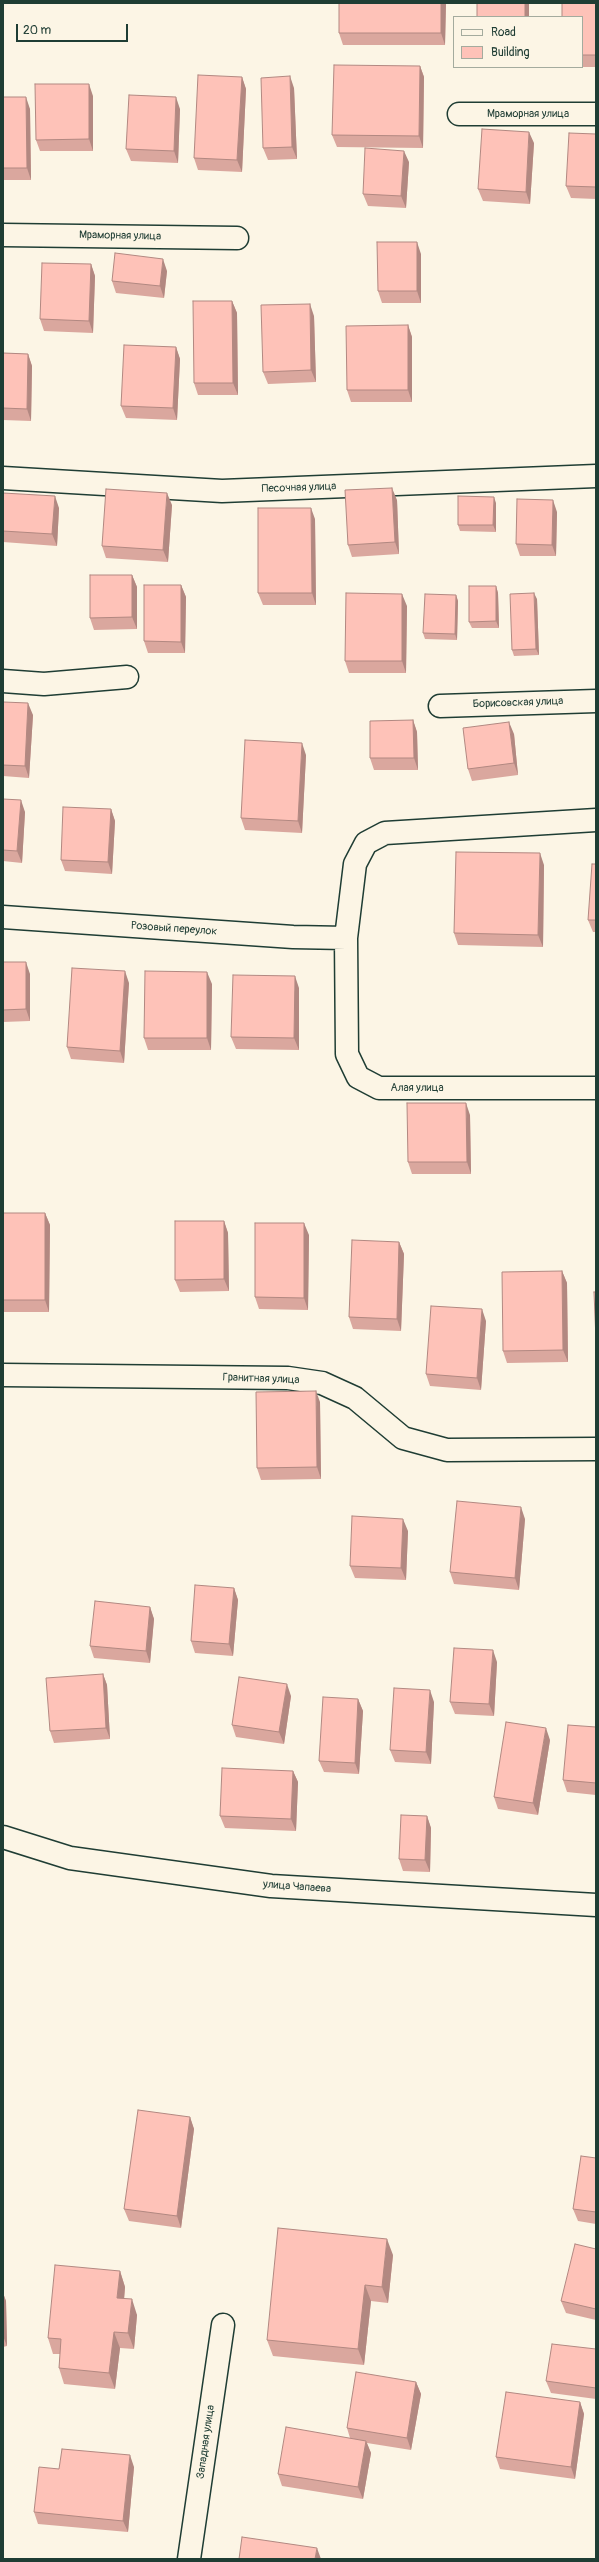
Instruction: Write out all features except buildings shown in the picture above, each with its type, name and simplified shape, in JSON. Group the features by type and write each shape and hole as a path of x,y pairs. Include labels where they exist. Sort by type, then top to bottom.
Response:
{"street":[{"name":"Мраморная улица","path":"459,114 596,114"},
{"name":"Мраморная улица","path":"3,235 238,238"},
{"name":"Песочная улица","path":"3,478 222,491 596,476"},
{"path":"3,681 44,684 126,677"},
{"name":"Борисовская улица","path":"440,706 596,701"},
{"name":"Алая улица","path":"596,820 385,833 366,843 355,864 346,938 347,1054 358,1077 379,1088 596,1088"},
{"name":"Розовый переулок","path":"3,917 293,937 346,938"},
{"name":"Гранитная улица","path":"3,1375 288,1378 322,1383 355,1398 403,1438 447,1450 596,1449"},
{"name":"улица Чапаева","path":"3,1837 70,1858 271,1886 596,1905"},
{"name":"Западная улица","path":"189,2559 223,2325"}]}
